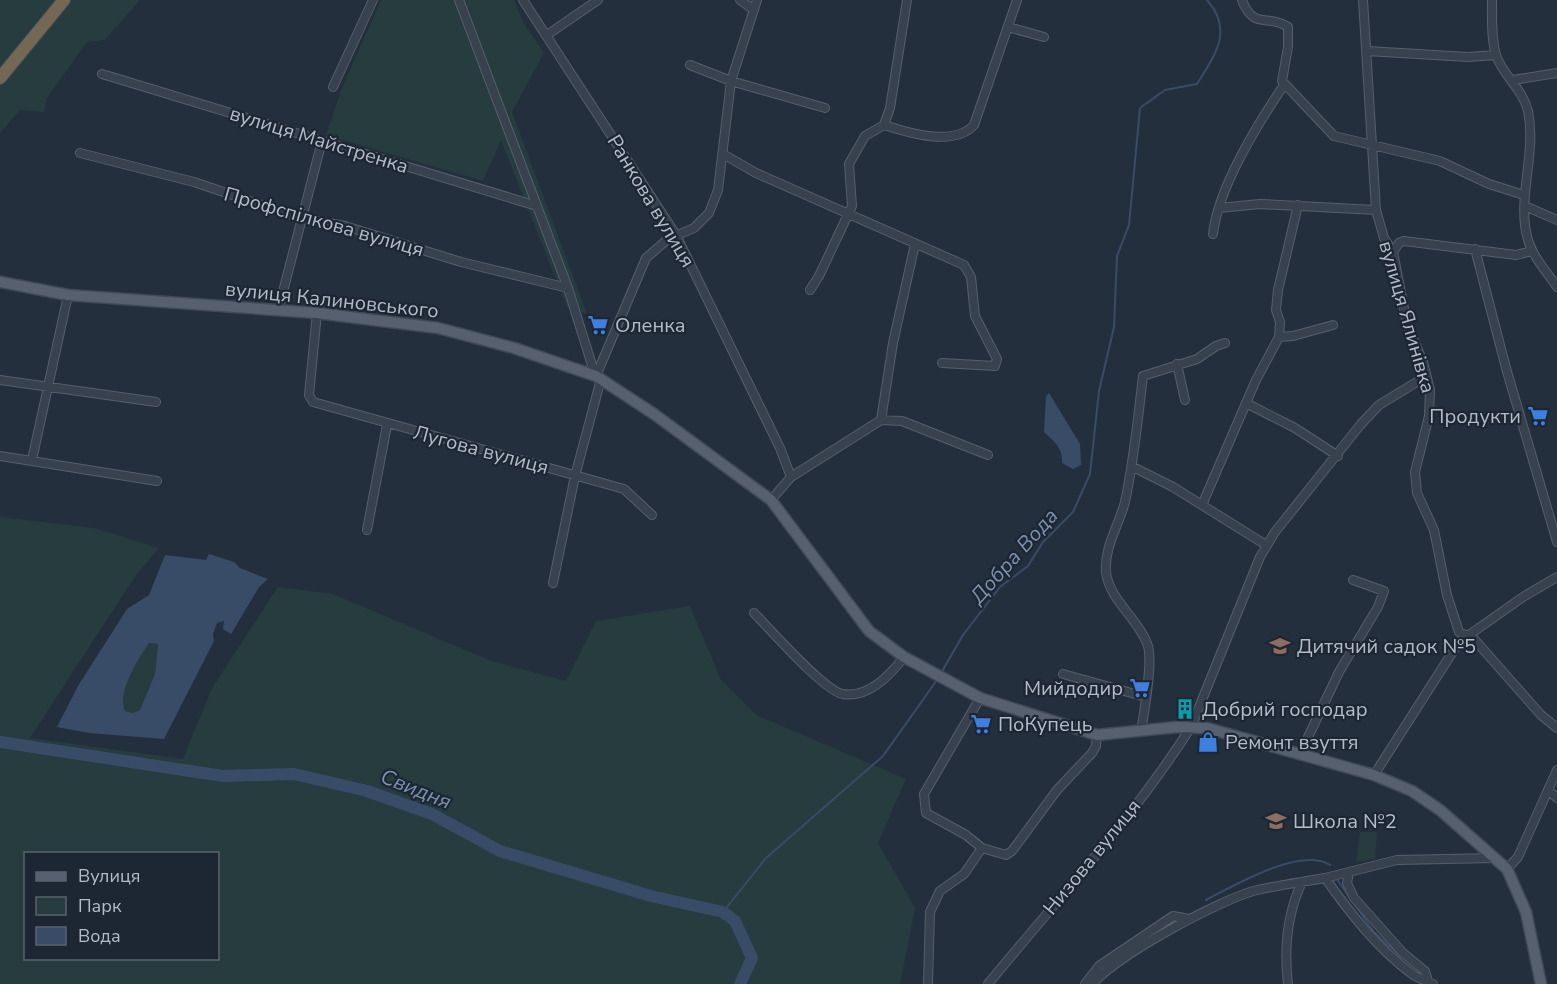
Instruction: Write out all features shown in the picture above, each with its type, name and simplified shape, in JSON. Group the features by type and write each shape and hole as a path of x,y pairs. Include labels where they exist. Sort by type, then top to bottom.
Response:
{"highway":[{"path":"0,78 64,0"}],"main road":[{"name":"вулиця Калиновського","path":"0,282 68,295 316,313 438,328 514,348 598,377 701,447 771,500 869,631 904,657 980,698 1097,735"},
{"path":"1097,735 1191,727 1207,728 1374,775 1412,791 1440,810 1507,868 1526,912 1541,984"}],"street":[{"path":"333,87 373,0"},
{"path":"459,0 568,288 598,377"},
{"name":"Ранкова вулиця","path":"523,0 676,235 780,448 791,477"},
{"path":"547,35 598,0"},
{"path":"740,0 754,10"},
{"path":"575,476 598,377 646,258 668,239 694,228 709,213 718,190 731,81 757,0"},
{"path":"810,290 852,206 853,191 849,164 866,136 884,125 890,108 907,0"},
{"path":"884,125 909,133 944,136 960,135 974,125 1017,0"},
{"path":"1242,0 1250,15 1258,21 1281,22 1288,27 1288,47 1282,81 1284,86 1306,105 1334,136 1440,162 1489,184 1524,195"},
{"name":"вулиця Ялинівка","path":"1363,0 1376,210 1384,238 1393,252 1407,324 1423,362 1430,390 1429,416 1415,472 1417,493 1434,530 1447,595 1459,632 1488,653 1541,715 1557,728"},
{"path":"1491,0 1496,55 1513,80 1524,101 1529,118 1530,157 1524,195 1525,223 1532,251 1557,287"},
{"path":"1008,27 1044,37"},
{"path":"1367,51 1468,57 1496,55"},
{"path":"690,65 731,81 825,108"},
{"path":"1513,80 1557,72"},
{"name":"вулиця Майстренка","path":"102,74 537,206"},
{"path":"1213,234 1219,208 1254,133 1284,86"},
{"path":"278,311 300,218 322,141"},
{"name":"Профспілкова вулиця","path":"80,153 194,182 300,218 345,226 461,262 568,288"},
{"path":"723,154 756,173 848,215 958,261 968,270 975,316 997,359 995,366 942,363"},
{"path":"1219,208 1260,204 1376,210"},
{"path":"1202,505 1246,403 1279,337 1280,322 1276,310 1278,290 1298,205"},
{"path":"1525,206 1557,220"},
{"path":"1393,252 1399,243 1404,241 1516,255 1532,251"},
{"path":"881,420 893,344 915,244"},
{"path":"1475,249 1506,368 1557,542"},
{"path":"32,460 68,295"},
{"name":"Лугова вулиця","path":"316,313 309,395 313,402 624,489 652,515"},
{"path":"1279,337 1293,336 1333,325"},
{"path":"1142,732 1148,647 1141,630 1110,587 1106,571 1109,547 1122,516 1132,467 1143,376 1197,359 1216,346 1225,343"},
{"path":"1177,364 1185,400"},
{"name":"Низова вулиця","path":"988,984 1124,819 1191,727 1216,658 1266,545 1309,488 1338,456 1378,405 1425,377"},
{"path":"0,380 156,402"},
{"path":"1246,403 1295,428 1338,456"},
{"path":"771,500 791,477 881,420 902,421 988,455"},
{"name":"Лугова вулиця","path":"367,530 387,424"},
{"path":"0,456 157,481"},
{"path":"1132,467 1202,505 1266,545"},
{"name":"Лугова вулиця","path":"553,583 575,476"},
{"path":"1374,775 1466,635 1557,577"},
{"path":"1300,754 1339,672 1378,607 1384,591 1353,580"},
{"path":"754,613 826,685 843,694 856,694 870,688 892,672 904,657"},
{"path":"1063,674 1146,697"},
{"path":"980,698 924,794 923,804 926,813 966,835 982,848 1006,855 1012,851 1057,790 1092,753 1096,746 1097,735"},
{"path":"1507,868 1518,857 1557,770"},
{"path":"1549,791 1557,798"},
{"path":"928,984 931,955 930,912 940,891 964,874 982,848"},
{"path":"1093,984 1134,952 1189,919 1255,890 1325,878 1396,860 1497,858"},
{"path":"1349,872 1347,883 1354,898 1403,953 1425,971 1431,982"},
{"path":"1325,878 1382,948 1414,976 1431,982"},
{"path":"1288,984 1288,936 1292,903 1302,882"},
{"path":"1085,984 1099,966 1173,916 1189,919"}],"green space":[{"path":"0,0 140,0 105,40 87,42 47,98 44,112 20,110 0,133"},
{"path":"381,0 514,0 523,22 544,53 512,112 587,314 567,307 501,140 483,181 326,135 342,88"},
{"path":"0,517 94,528 159,548 136,575 30,738 183,759 212,688 278,587 333,594 491,661 566,681 596,621 690,606 721,680 756,715 906,779 878,843 915,908 900,984 0,984"},
{"path":"149,643 158,644 155,674 140,710 133,713 125,711 123,703 126,685"},
{"path":"1360,832 1377,832 1375,859 1356,862"}],"water":[{"path":"1049,393 1080,444 1081,465 1073,469 1062,463 1059,449 1044,432 1046,396"},
{"path":"209,554 234,562 240,568 268,579 259,587 231,634 223,629 224,621 217,623 213,634 214,641 164,739 89,733 57,727 78,686 127,609 149,595 165,555 206,560","holes":["149,643 158,644 155,674 140,710 133,713 125,711 124,694 130,676"]}],"waterway":[{"name":"Добра Вода","path":"941,673 963,635 1000,587 1028,566 1043,542 1073,512 1090,474 1099,391 1114,327 1117,256 1129,225 1140,108 1165,90 1197,84 1204,73 1215,53 1220,32 1215,11 1207,0"},
{"name":"Добра Вода","path":"723,912 766,858 883,756 937,680"},
{"name":"Свидня","path":"0,742 223,776 294,774 367,791 432,814 500,851 651,896 723,912 735,921 752,958 740,984"},
{"path":"1206,900 1249,878 1285,864 1302,860 1317,860 1330,865"},
{"path":"1336,878 1374,932 1400,956"}],"place":[{"name":"Оленка","path":"598,325"},
{"name":"Продукти","path":"1538,416"},
{"name":"Дитячий садок №5","path":"1280,646"},
{"name":"Мийдодир","path":"1140,688"},
{"name":"Добрий господар","path":"1185,709"},
{"name":"ПоКупець","path":"981,724"},
{"name":"Ремонт взуття","path":"1208,742"},
{"name":"Школа №2","path":"1276,821"}]}
